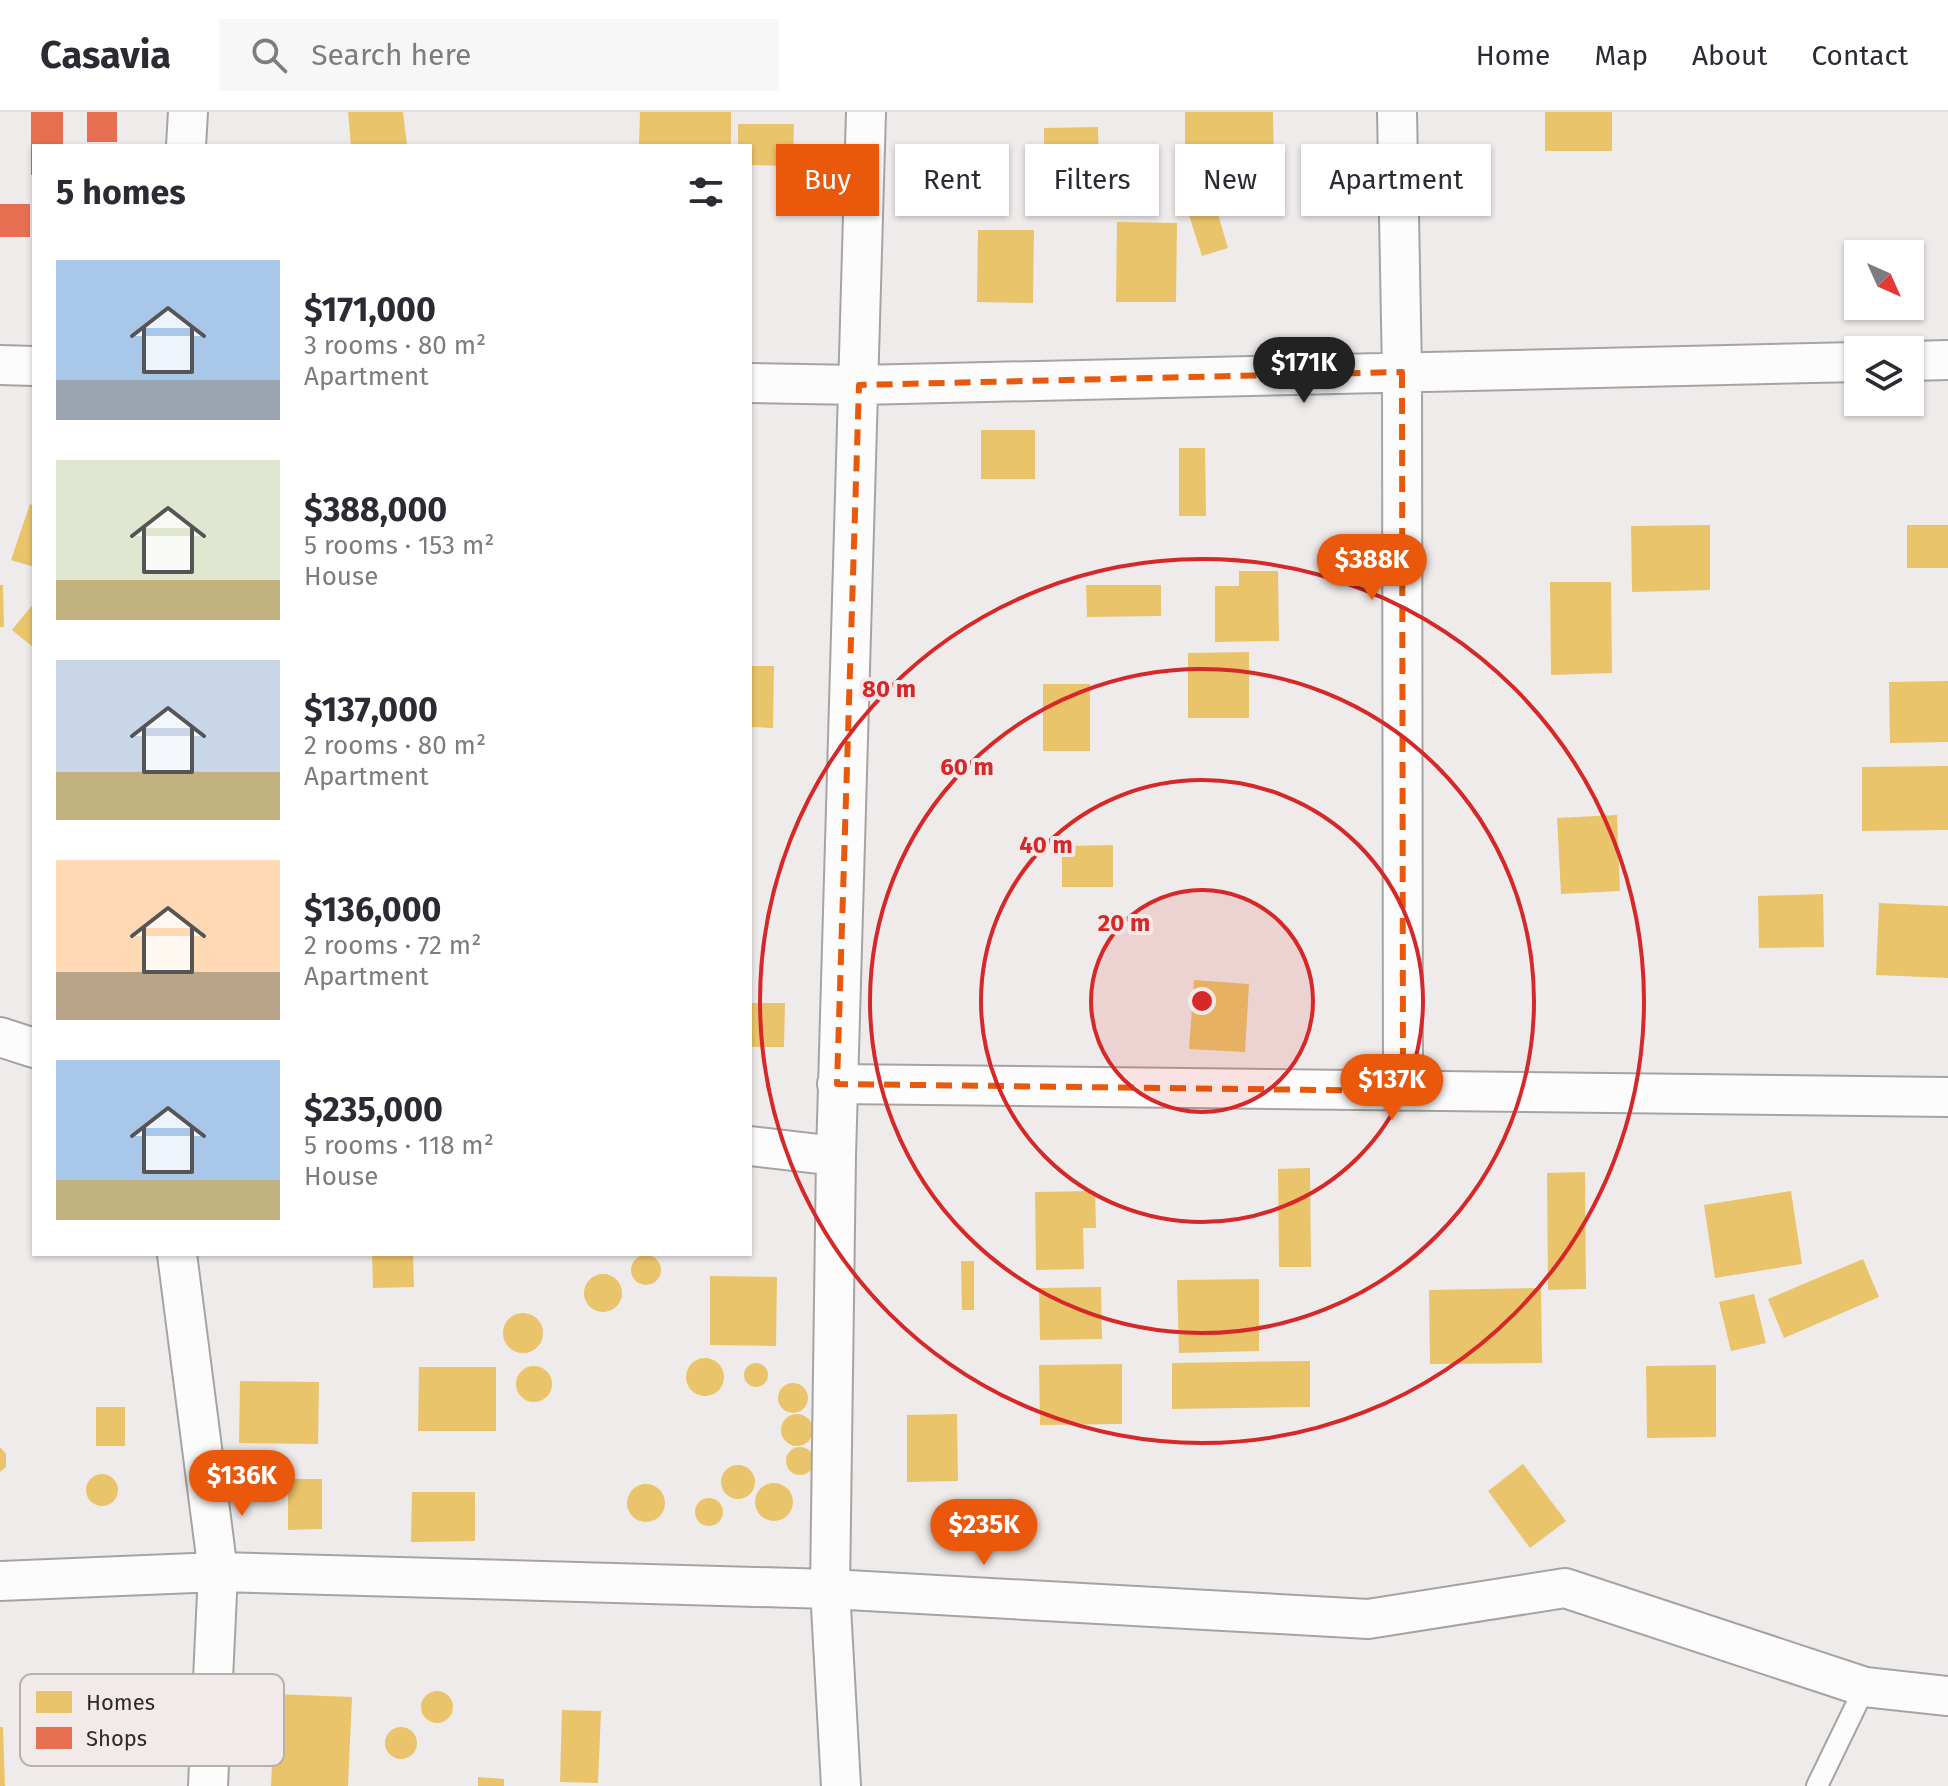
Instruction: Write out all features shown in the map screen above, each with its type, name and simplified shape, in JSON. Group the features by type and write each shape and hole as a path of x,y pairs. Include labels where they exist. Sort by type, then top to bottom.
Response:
{"street":[{"path":"186,144 188,112"},
{"path":"841,1786 830,1589 837,1084 866,112"},
{"path":"1397,112 1402,372 1403,1091"},
{"path":"1924,361 1948,360"},
{"path":"752,383 859,385 1844,362"},
{"path":"0,365 32,366"},
{"path":"0,1037 32,1047"},
{"path":"837,1084 1948,1097"},
{"path":"752,1146 836,1156"},
{"path":"177,1256 218,1572 213,1674"},
{"path":"0,1581 218,1572 830,1589 1368,1619 1565,1588 1865,1687 1948,1696"},
{"path":"208,1786 209,1766"}],"lane":[{"path":"1817,1786 1865,1687"}],"highlighted area":[{"path":"1402,372 1403,1091 837,1084 859,385"}],"building: Homes":[{"path":"348,112 403,112 407,144 351,144"},
{"path":"640,112 731,112 731,144 639,144"},
{"path":"1185,112 1273,112 1274,144 1185,144"},
{"path":"1545,112 1612,112 1612,151 1545,151"},
{"path":"738,124 794,124 794,144 776,144 776,166 752,165 752,144 738,144"},
{"path":"1098,127 1098,144 1044,144 1044,128"},
{"path":"1189,216 1218,216 1228,248 1202,256"},
{"path":"1117,222 1177,223 1176,302 1116,302"},
{"path":"978,230 1034,230 1033,303 977,302"},
{"path":"981,430 1035,430 1035,479 981,479"},
{"path":"1179,448 1205,448 1206,516 1179,516"},
{"path":"30,504 32,566 11,560"},
{"path":"1710,525 1710,590 1632,592 1631,526"},
{"path":"1907,525 1948,525 1948,568 1907,568"},
{"path":"1239,571 1278,571 1279,641 1215,642 1215,586 1239,586"},
{"path":"1550,582 1611,582 1612,673 1551,675"},
{"path":"0,585 3,585 4,627 0,627"},
{"path":"1086,585 1161,585 1161,616 1087,617"},
{"path":"32,605 32,646 12,630"},
{"path":"1249,652 1249,718 1188,718 1188,653"},
{"path":"752,666 774,666 773,728 752,727"},
{"path":"1948,681 1948,742 1890,743 1889,682"},
{"path":"1043,684 1090,684 1090,751 1043,751"},
{"path":"1948,766 1948,830 1862,831 1862,767"},
{"path":"1617,815 1620,891 1561,894 1557,818"},
{"path":"1113,845 1113,887 1062,887 1062,846"},
{"path":"1823,894 1824,947 1759,948 1758,896"},
{"path":"1879,903 1948,906 1948,978 1876,975"},
{"path":"1194,980 1249,984 1245,1052 1189,1049"},
{"path":"752,1003 785,1003 784,1047 752,1047"},
{"path":"1310,1168 1311,1267 1279,1267 1278,1169"},
{"path":"1585,1172 1586,1289 1548,1290 1547,1173"},
{"path":"1095,1191 1096,1228 1083,1228 1084,1269 1036,1270 1035,1192"},
{"path":"1791,1191 1802,1264 1715,1278 1704,1205"},
{"path":"372,1256 413,1256 414,1287 373,1288"},
{"path":"640,1256 652,1256 660,1264 660,1276 652,1284 640,1284 632,1276 632,1264"},
{"path":"1863,1259 1879,1297 1784,1338 1768,1299"},
{"path":"961,1261 974,1261 974,1310 962,1310"},
{"path":"603,1274 617,1279 622,1293 617,1307 603,1312 589,1307 584,1293 589,1279"},
{"path":"710,1276 777,1277 776,1346 710,1345"},
{"path":"1259,1279 1259,1351 1179,1353 1177,1280"},
{"path":"1101,1287 1102,1339 1040,1340 1039,1288"},
{"path":"1541,1288 1542,1363 1430,1364 1429,1290"},
{"path":"1754,1294 1766,1343 1731,1351 1719,1302"},
{"path":"523,1313 537,1319 543,1333 537,1347 523,1353 509,1347 503,1333 509,1319"},
{"path":"705,1358 719,1363 724,1377 719,1391 705,1396 691,1391 686,1377 691,1363"},
{"path":"1310,1361 1310,1407 1172,1409 1172,1363"},
{"path":"756,1363 765,1366 768,1375 765,1384 756,1387 747,1384 744,1375 747,1366"},
{"path":"1122,1364 1122,1424 1040,1425 1039,1365"},
{"path":"1716,1365 1716,1437 1647,1438 1646,1366"},
{"path":"534,1366 546,1372 552,1384 546,1396 534,1402 522,1396 516,1384 522,1372"},
{"path":"419,1367 496,1367 496,1431 418,1431"},
{"path":"240,1381 319,1382 318,1444 239,1443"},
{"path":"793,1383 804,1387 808,1398 804,1409 793,1413 782,1409 778,1398 782,1387"},
{"path":"96,1407 125,1407 125,1446 96,1446"},
{"path":"797,1414 808,1419 813,1430 808,1441 797,1446 786,1441 781,1430 786,1419"},
{"path":"957,1414 958,1481 907,1482 907,1415"},
{"path":"0,1447 6,1454 6,1467 0,1472"},
{"path":"800,1447 810,1451 814,1461 810,1471 800,1475 790,1471 786,1461 790,1451"},
{"path":"1523,1464 1566,1521 1530,1548 1488,1491"},
{"path":"738,1465 750,1470 755,1482 750,1494 738,1499 726,1494 721,1482 726,1470"},
{"path":"102,1474 113,1479 118,1490 113,1501 102,1506 91,1501 86,1490 91,1479"},
{"path":"288,1479 322,1479 322,1529 288,1530"},
{"path":"774,1483 787,1489 793,1502 787,1515 774,1521 761,1515 755,1502 761,1489"},
{"path":"646,1484 659,1490 665,1503 659,1516 646,1522 633,1516 627,1503 633,1490"},
{"path":"412,1492 475,1492 475,1541 411,1542"},
{"path":"709,1498 719,1502 723,1512 719,1522 709,1526 699,1522 695,1512 699,1502"},
{"path":"437,1691 449,1695 453,1707 449,1719 437,1723 425,1719 421,1707 425,1695"},
{"path":"284,1694 352,1697 348,1786 271,1786 272,1766 284,1766"},
{"path":"562,1710 601,1711 598,1783 560,1782"},
{"path":"0,1727 3,1727 5,1786 0,1786"},
{"path":"401,1727 413,1731 417,1743 413,1755 401,1759 389,1755 385,1743 389,1731"},
{"path":"478,1777 504,1779 504,1786 478,1786"}],"building: Shops":[{"path":"31,112 63,112 63,144 32,144 31,175"},
{"path":"87,112 117,112 117,142 87,142"},
{"path":"0,204 30,204 30,237 0,237"}]}
